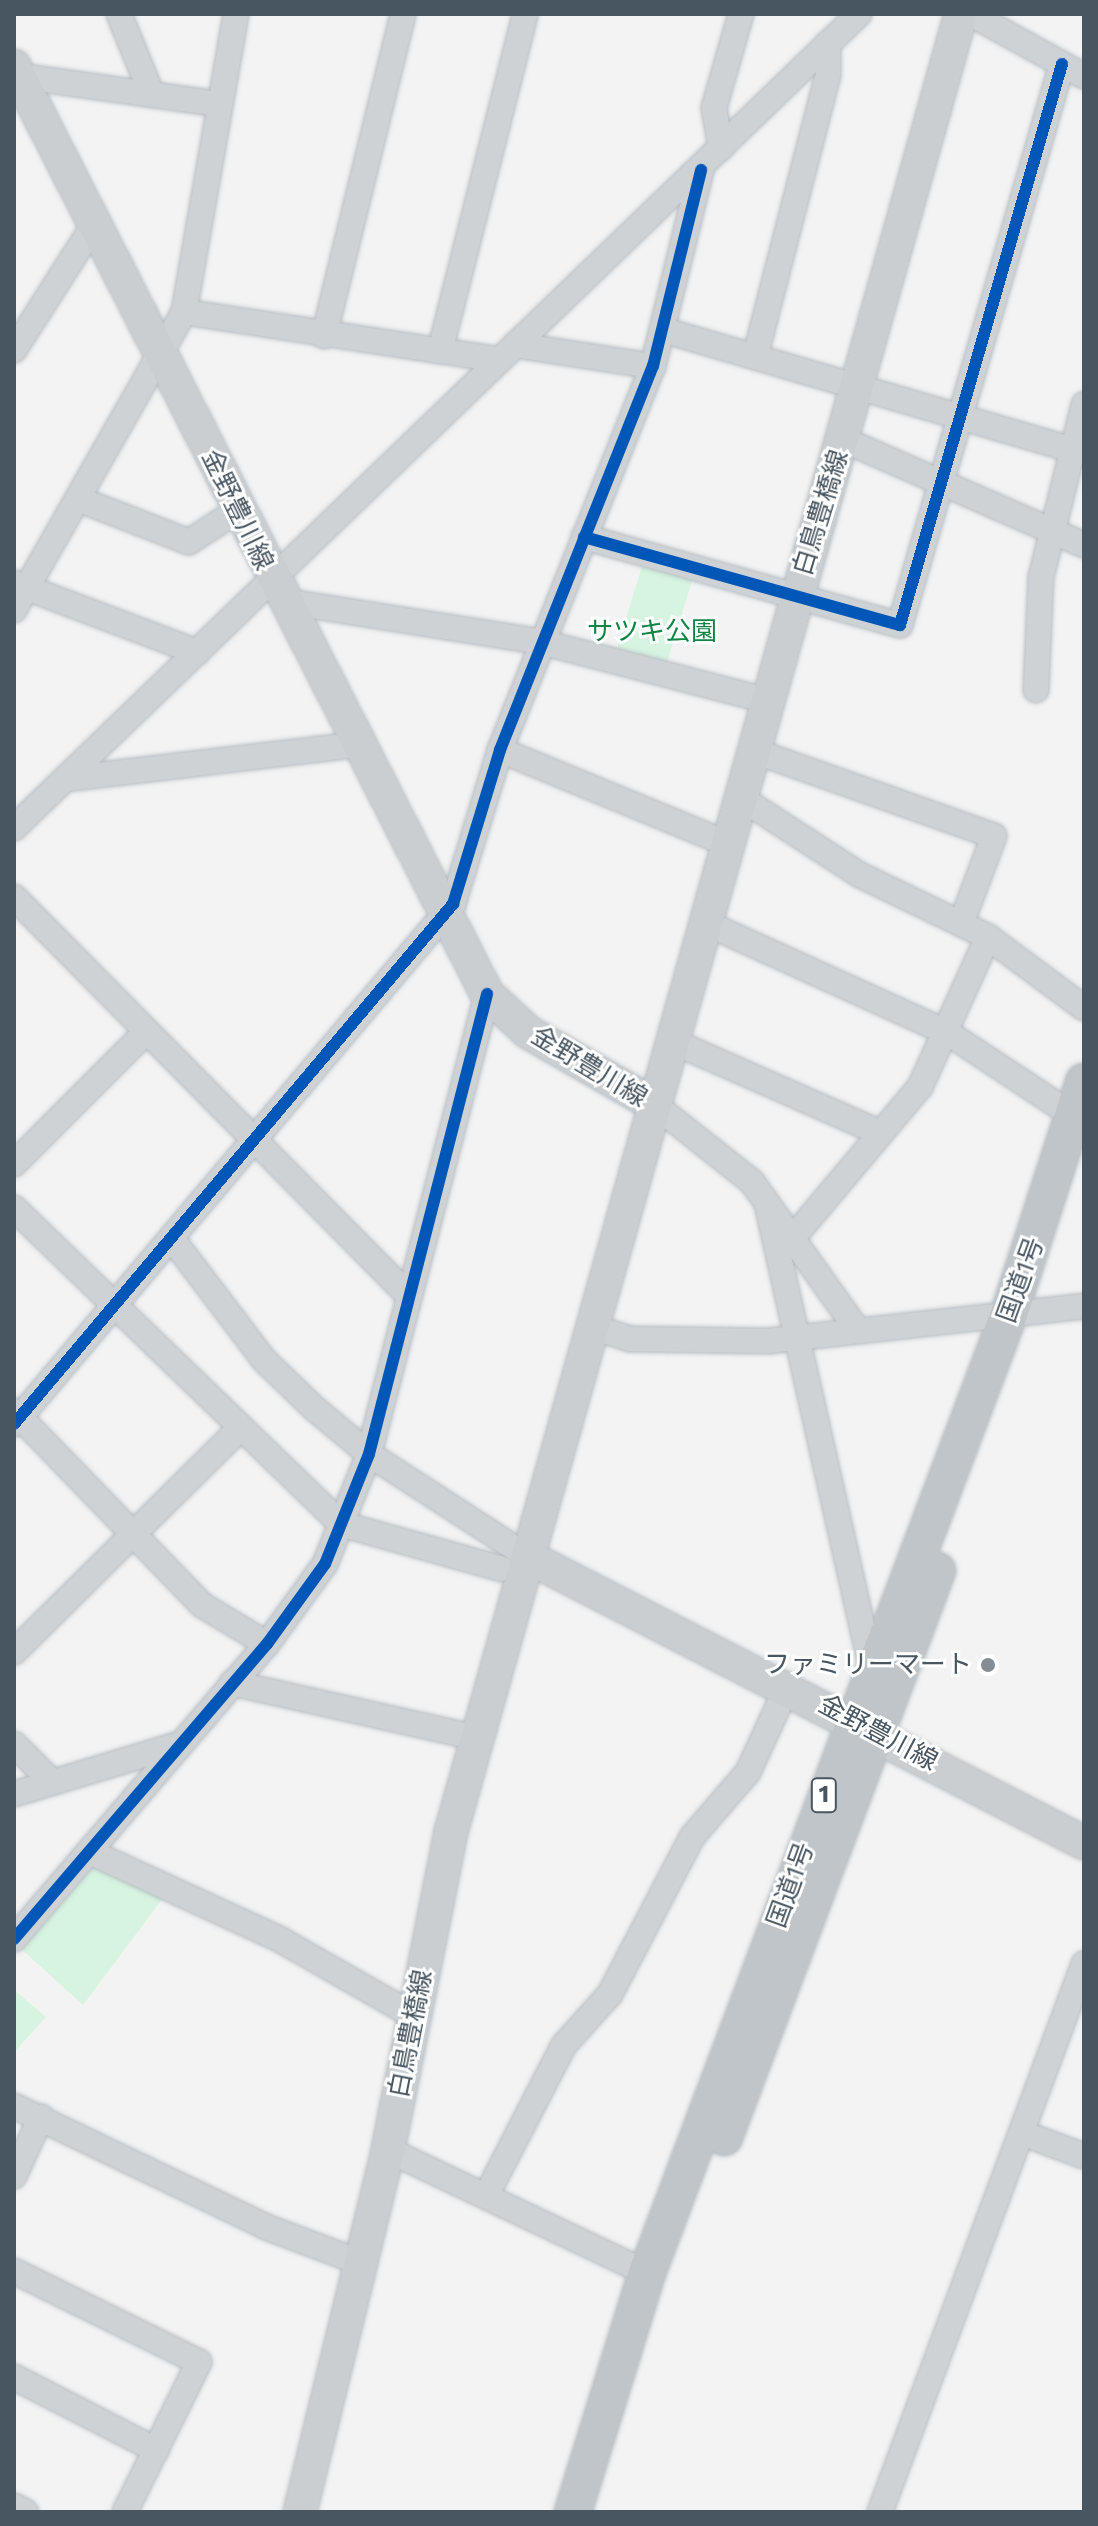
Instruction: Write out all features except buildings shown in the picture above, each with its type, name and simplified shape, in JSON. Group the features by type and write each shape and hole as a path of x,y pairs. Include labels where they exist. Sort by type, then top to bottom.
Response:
{"highway":[{"name":"国道1号","path":"594,2512 666,2291 866,1725 1020,1314 1084,1082"},
{"name":"国道1号","path":"573,2512 647,2273 866,1725 872,1671 1084,1163"}],"main road":[{"name":"白鳥豊橋線","path":"655,1105 744,800 797,594 844,440 856,386 961,14"},
{"name":"金野豊川線","path":"16,71 92,228 162,358 355,745 487,994 528,1032 655,1105 596,1328 516,1563 788,1685 1084,1843"},
{"name":"白鳥豊橋線","path":"300,2512 388,2150 414,2016 516,1563"}],"street":[{"path":"119,14 152,95"},
{"path":"14,610 20,585 78,499 162,358 184,312 236,14"},
{"path":"324,336 403,14"},
{"path":"440,351 525,14"},
{"path":"721,148 714,108 741,14"},
{"path":"14,828 197,652 278,590 505,352 701,170 859,14"},
{"path":"971,14 1084,76"},
{"path":"755,357 828,75 828,43"},
{"path":"584,537 900,625 944,482 1062,64"},
{"path":"16,71 218,104"},
{"path":"267,1644 202,1605 16,1417 173,1240 445,916 500,750 653,366 701,170"},
{"path":"14,350 22,320 92,228"},
{"path":"184,312 324,336 440,351 505,352 653,366"},
{"path":"663,330 1077,451"},
{"path":"1036,690 1050,530 1077,451 1084,404"},
{"path":"844,440 1084,545"},
{"path":"78,499 189,542 238,510"},
{"path":"20,585 197,652"},
{"path":"278,590 541,642 769,701"},
{"path":"65,779 355,745"},
{"path":"500,750 730,845"},
{"path":"757,752 994,836 961,924"},
{"path":"744,800 860,875 988,937 1084,1008"},
{"path":"14,897 407,1294"},
{"path":"708,924 948,1033 1074,1116"},
{"path":"791,1240 920,1087 948,1033 988,937"},
{"path":"14,1939 90,1852 176,1745 267,1644 319,1573 369,1454 407,1294 487,994"},
{"path":"14,1164 146,1032"},
{"path":"674,1042 880,1133"},
{"path":"655,1105 732,1162 767,1204 857,1329"},
{"path":"767,1204 872,1671"},
{"path":"14,1208 341,1524 516,1563"},
{"path":"173,1240 264,1360 369,1454 516,1563"},
{"path":"596,1328 630,1339 795,1339 857,1329 1084,1306"},
{"path":"14,1652 240,1428"},
{"path":"232,1683 478,1738"},
{"path":"488,2192 564,2045 610,1994 692,1837 748,1772 788,1685"},
{"path":"14,1744 51,1781"},
{"path":"14,1794 176,1745"},
{"path":"90,1852 281,1940 414,2016"},
{"path":"880,2512 1084,1964"},
{"path":"14,2106 266,2227 362,2263"},
{"path":"14,2176 41,2117"},
{"path":"1022,2133 1084,2156"},
{"path":"388,2150 488,2192 647,2273"},
{"path":"14,2271 199,2362 125,2512"},
{"path":"14,2377 156,2450"},
{"path":"14,2506 26,2512"}],"green space":[{"name":"サツキ公園","path":"644,560 694,575 664,672 614,657"},
{"path":"90,1863 166,1894 83,2005 18,1946"},
{"path":"14,1990 46,2017 16,2050 14,2049"}],"cycle path":[{"path":"584,537 900,625 1062,64"},
{"path":"14,1424 453,904 500,750 653,366 701,170"},
{"path":"14,1939 267,1644 325,1564 369,1454 487,994"}],"place":[{"name":"ファミリーマート","path":"988,1665"}]}
